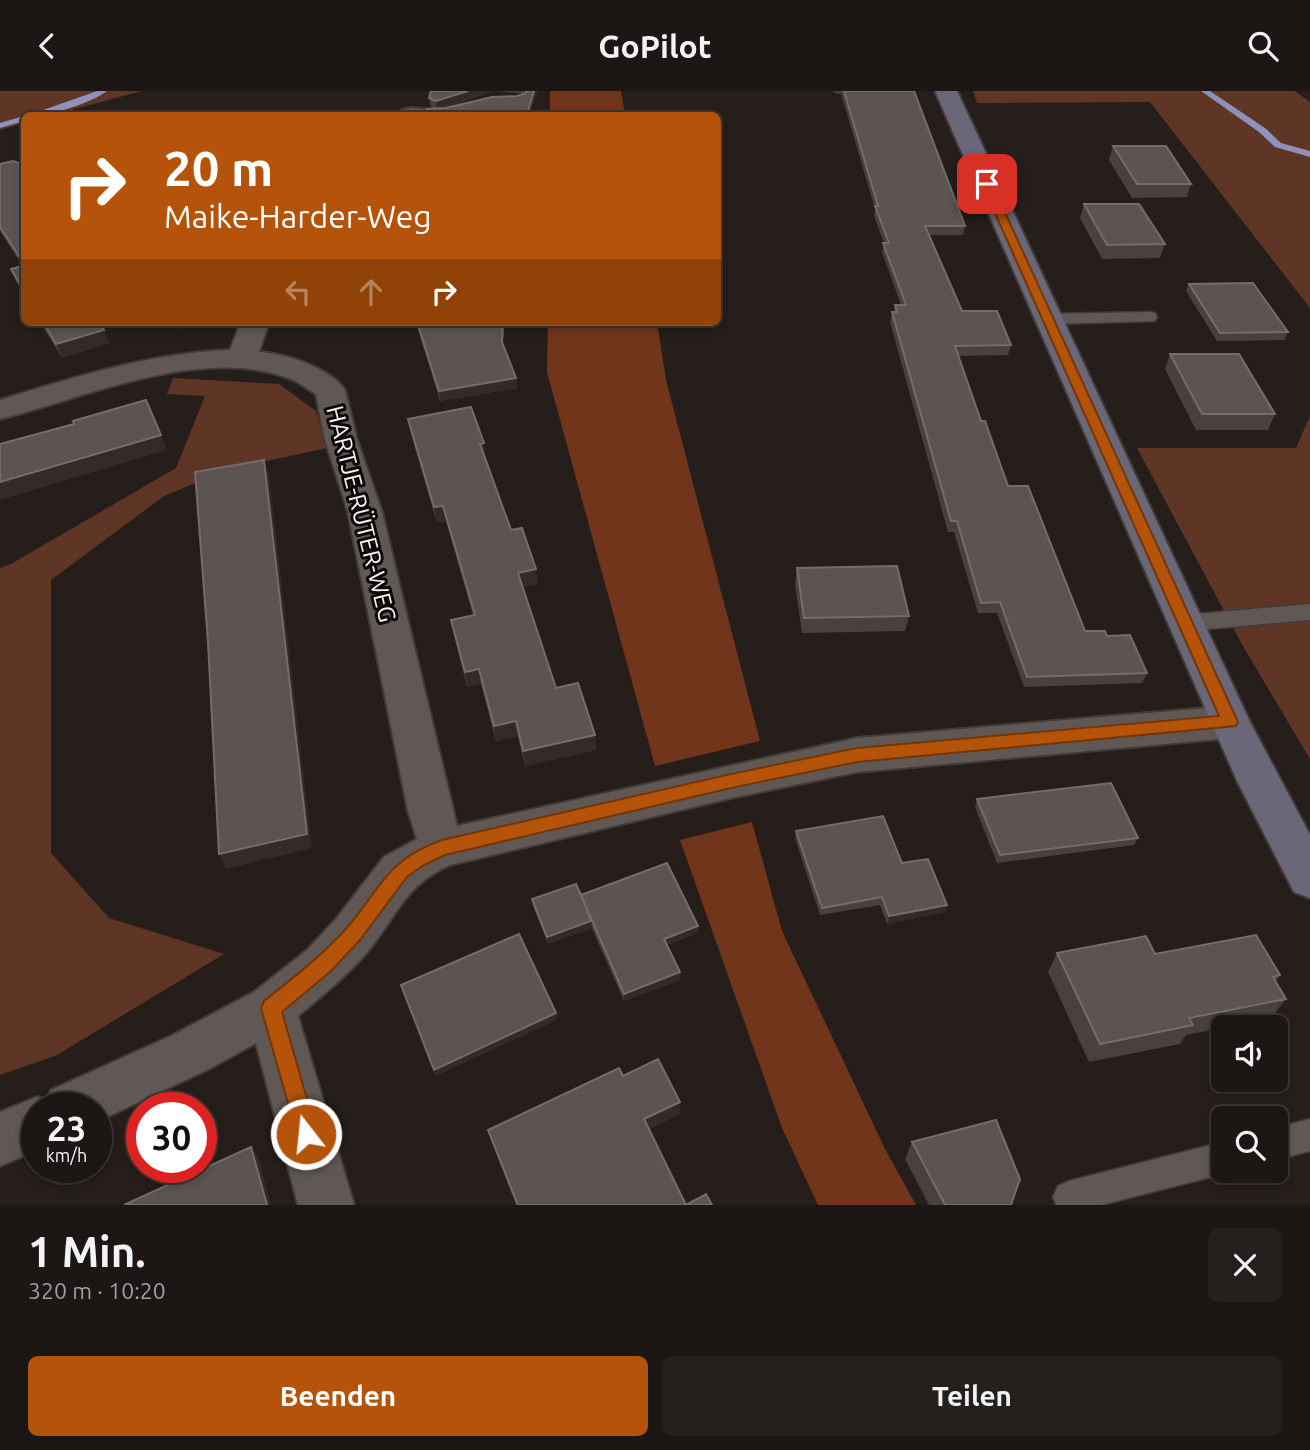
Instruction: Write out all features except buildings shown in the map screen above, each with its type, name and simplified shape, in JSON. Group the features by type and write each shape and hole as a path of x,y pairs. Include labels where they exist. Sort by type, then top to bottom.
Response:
{"street":[{"path":"946,91 1230,722 1310,878"},
{"path":"242,358 254,326"},
{"name":"HARTJE-RÜTER-WEG","path":"0,410 144,368 242,358 297,370 330,390 341,440 365,512 430,811 442,848"},
{"path":"104,1092 189,1053 271,1008 324,965 353,934 400,871 415,860 442,848 731,781 857,755 1230,722"},
{"path":"271,1008 326,1205"},
{"path":"0,1139 21,1130"}],"lane":[{"path":"1047,319 1149,317"},
{"path":"1185,622 1310,612"},
{"path":"1288,1141 1310,1136"},
{"path":"1072,1205 1069,1197 1211,1161"}],"shaded area":[{"path":"0,91 142,91 63,112 21,112 21,124 0,130"},
{"path":"550,91 621,91 624,112 550,112"},
{"path":"973,91 1295,91 1310,102 1310,308 1150,102 977,103"},
{"path":"548,326 658,326 666,380 760,741 655,766 547,372"},
{"path":"173,378 279,384 316,411 327,448 229,469 164,496 51,580 51,853 109,918 224,954 57,1055 0,1075 0,568 176,468 205,396 167,394"},
{"path":"1310,416 1310,759 1244,648 1137,448 1296,448"},
{"path":"752,822 782,931 885,1149 916,1205 818,1205 782,1128 680,840"}],"waterway":[{"path":"43,112 87,99 103,91"},
{"path":"1205,91 1262,130 1278,145 1310,154"},
{"path":"0,126 21,119"}],"route":[{"path":"306,1134 271,1008 298,989 324,965 353,934 400,871 415,860 442,848 731,781 857,755 1230,722 987,184"}]}
